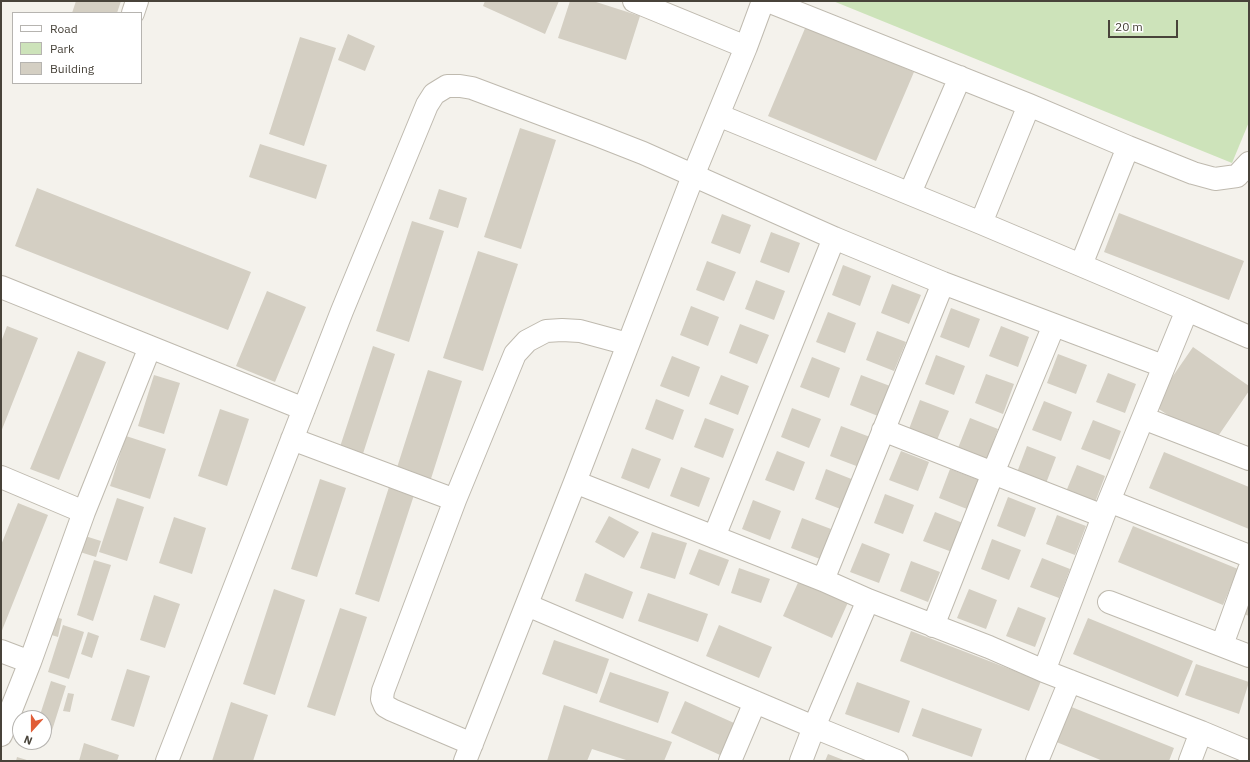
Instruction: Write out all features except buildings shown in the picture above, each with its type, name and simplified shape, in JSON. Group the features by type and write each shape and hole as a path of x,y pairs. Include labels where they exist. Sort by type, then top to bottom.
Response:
{"lane":[{"path":"133,12 137,1"},
{"path":"634,1 746,47"},
{"path":"628,344 580,331 562,330 546,331 527,341 514,354 455,500 383,691 382,699 385,706 468,752 763,1"},
{"path":"768,1 960,77 1193,173 1215,179 1237,176 1249,163"},
{"path":"910,193 960,77"},
{"path":"167,761 342,311 427,105 434,94 447,86 472,88 597,135 834,238 943,283 1163,366"},
{"path":"981,223 1029,105"},
{"path":"718,115 910,193 1249,337"},
{"path":"1081,265 1128,147"},
{"path":"714,537 834,238"},
{"path":"824,580 943,283"},
{"path":"1,287 304,409"},
{"path":"1044,671 1106,508 1187,310"},
{"path":"933,626 992,473 1054,325"},
{"path":"1,735 30,662 84,512 150,347"},
{"path":"1143,418 1249,460"},
{"path":"884,430 992,473 1106,508 1249,556"},
{"path":"292,439 455,500"},
{"path":"1,477 84,512"},
{"path":"575,482 824,580 868,600 1249,752"},
{"path":"1222,645 1249,570"},
{"path":"801,761 868,600"},
{"path":"1110,602 1249,656"},
{"path":"527,605 897,761"},
{"path":"1,651 30,662"},
{"path":"1037,761 1070,681"},
{"path":"730,761 755,702"},
{"path":"1190,761 1201,732"}],"green space":[{"path":"833,1 1249,1 1249,122 1232,163"}]}
